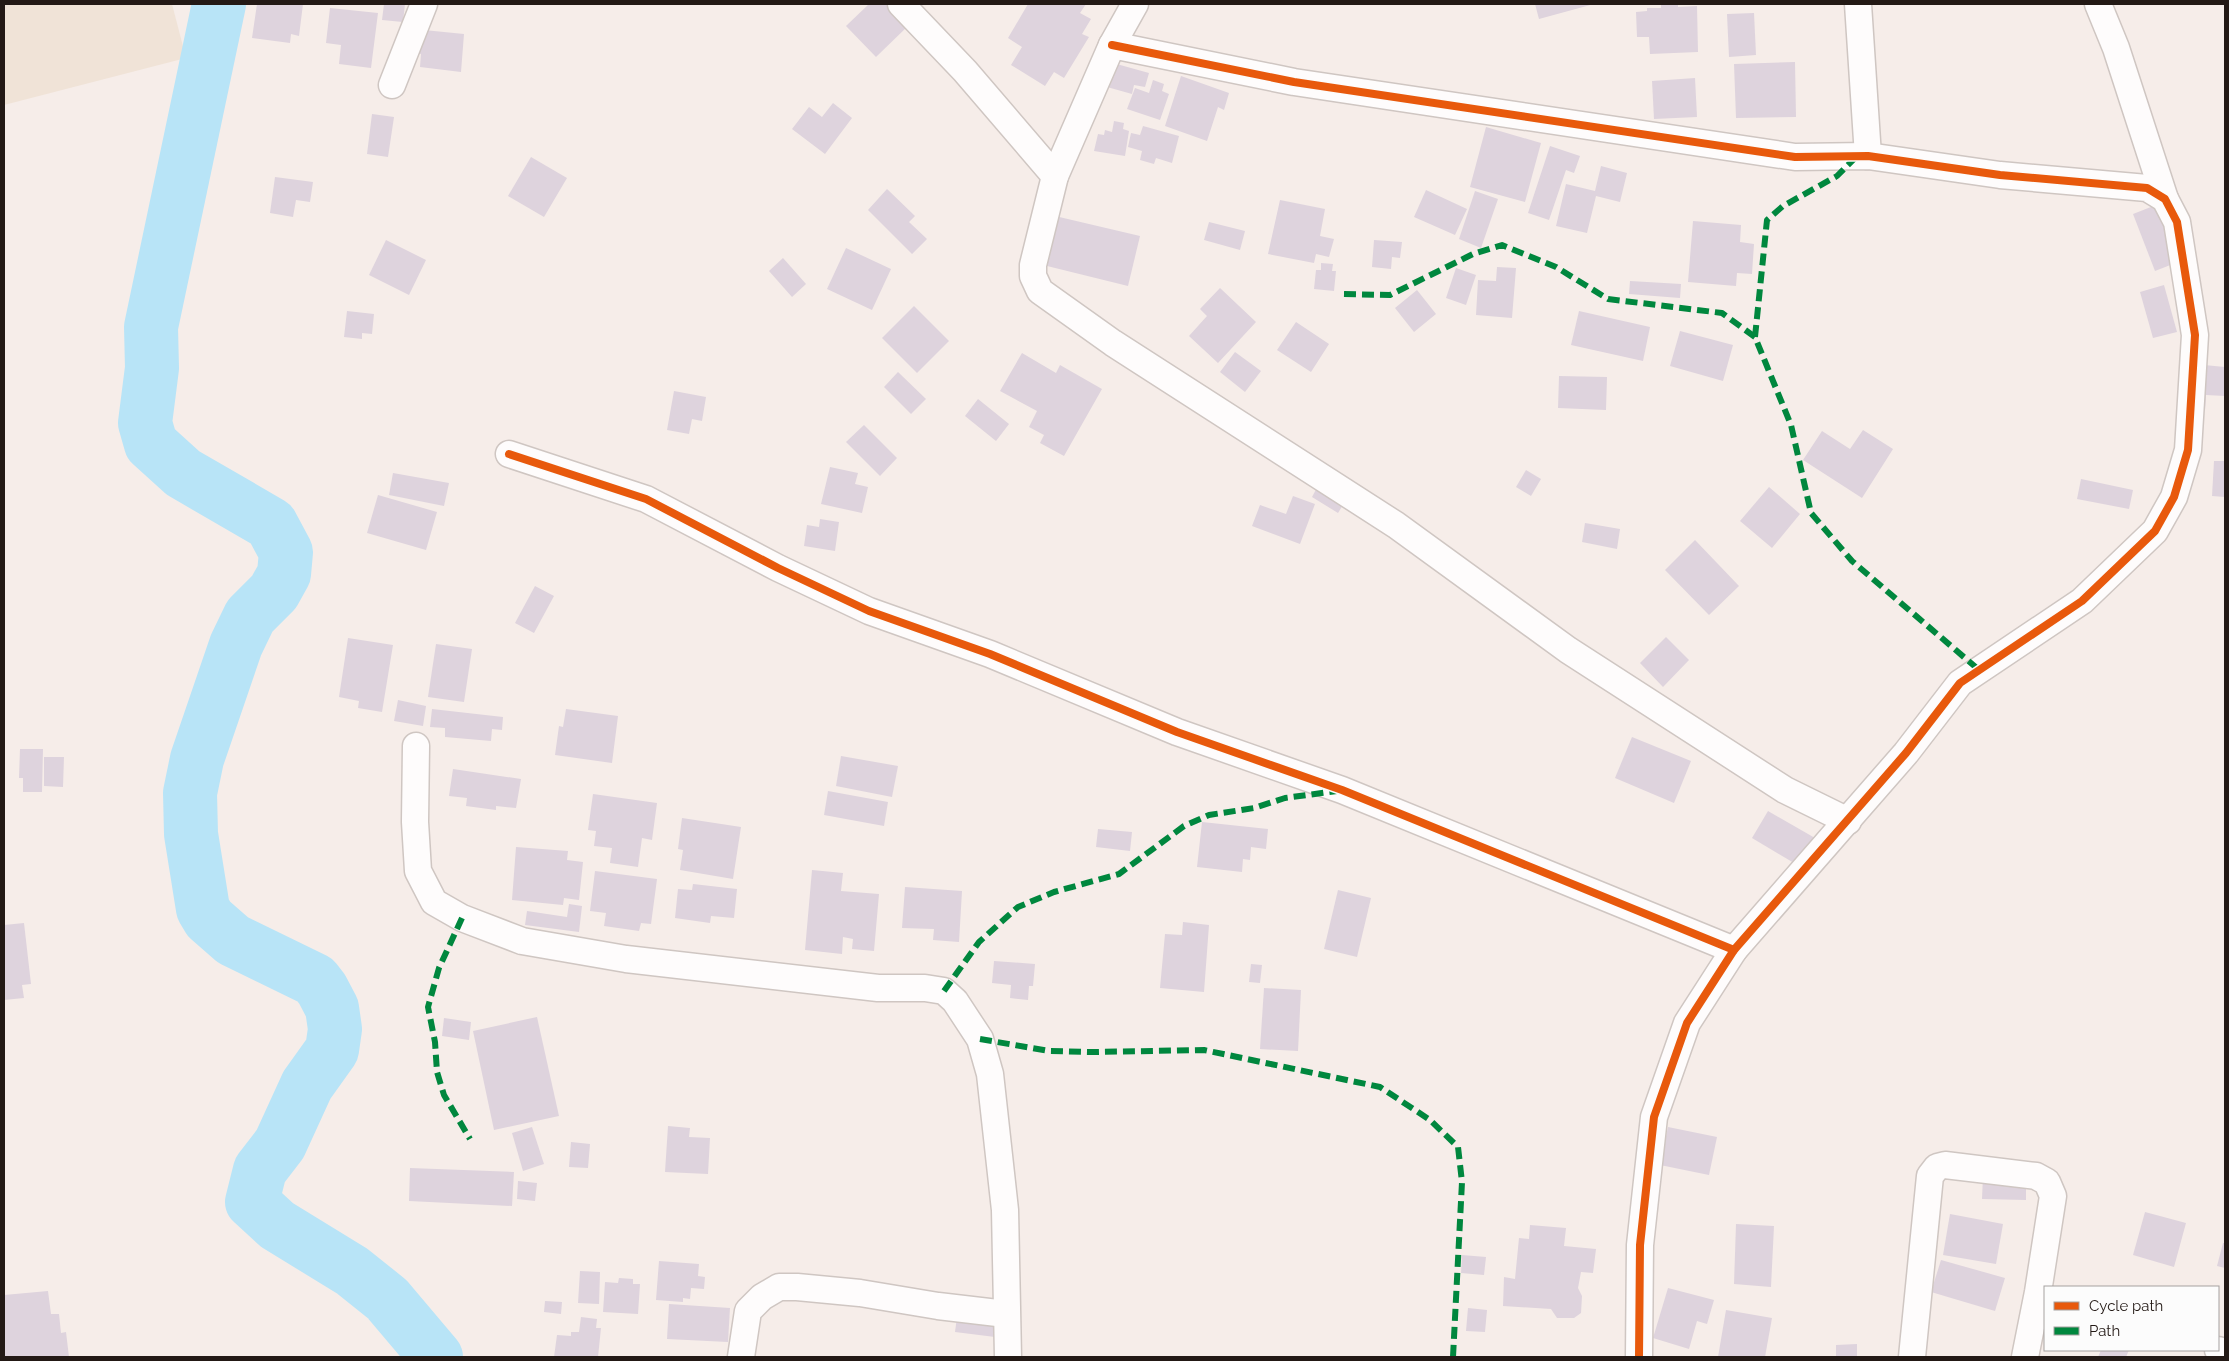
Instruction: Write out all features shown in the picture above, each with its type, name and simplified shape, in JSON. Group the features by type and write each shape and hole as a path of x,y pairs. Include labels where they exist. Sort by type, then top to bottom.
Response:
{"street":[{"path":"392,86 424,4"},
{"path":"901,4 965,71 1055,176"},
{"path":"1135,4 1112,44 1055,176 1033,265 1033,276 1040,291 1113,343 1396,525 1568,650 1785,790 1848,821"},
{"path":"1858,4 1868,156"},
{"path":"1639,1357 1640,1245 1654,1117 1687,1023 1734,950 1906,753 1960,683 2082,601 2155,531 2174,497 2188,450 2195,336 2177,222 2165,199 2116,48 2098,4"},
{"path":"1112,44 1294,82 1529,118 1795,157 1868,156 2000,175 2147,188 2165,199"},
{"path":"510,454 646,499 778,568 869,611 990,654 1177,732 1342,790 1734,950"},
{"path":"416,746 415,822 418,871 434,902 462,918 522,941 626,959 878,988 925,988 944,991 955,1001 980,1039 990,1074 1005,1210 1008,1357"},
{"path":"1912,1357 1930,1176 1937,1167 1945,1164 2036,1176 2047,1182 2053,1196 2042,1293 2024,1357"},
{"path":"741,1357 748,1311 762,1297 780,1287 860,1293 938,1306 1006,1314"}],"shaded area":[{"path":"4,4 172,4 186,58 4,105"}],"building":[{"path":"257,4 303,4 299,36 291,34 290,43 252,38"},
{"path":"384,4 405,4 403,22 382,20"},
{"path":"869,4 890,4 910,24 876,57 846,26"},
{"path":"1028,4 1086,4 1080,13 1091,19 1082,34 1089,37 1064,78 1054,72 1045,86 1011,65 1022,47 1008,38"},
{"path":"1535,4 1594,4 1539,19"},
{"path":"1661,4 1678,4 1678,7 1697,6 1698,52 1650,54 1649,37 1637,37 1636,12 1647,11 1647,8 1661,8"},
{"path":"330,8 378,13 371,68 339,64 341,45 326,43"},
{"path":"1754,13 1756,55 1729,57 1727,14"},
{"path":"424,30 464,34 461,72 420,67 421,54 415,53"},
{"path":"1795,62 1796,117 1736,118 1734,64"},
{"path":"1113,63 1149,73 1145,87 1134,85 1132,94 1107,87"},
{"path":"1181,76 1229,93 1224,110 1218,107 1207,141 1165,126"},
{"path":"1695,78 1697,117 1654,119 1652,81"},
{"path":"1153,80 1164,84 1162,91 1169,94 1160,120 1127,109 1135,88 1149,93"},
{"path":"833,103 852,118 825,154 792,129 809,107 822,117"},
{"path":"372,114 394,117 388,157 367,154"},
{"path":"1114,121 1124,123 1123,129 1129,131 1125,156 1094,151 1098,134 1104,135 1105,130 1112,132"},
{"path":"1143,126 1179,136 1172,163 1156,158 1154,164 1140,160 1142,151 1128,147 1131,133 1140,135"},
{"path":"1486,127 1541,143 1525,202 1470,187"},
{"path":"1550,146 1580,156 1574,173 1566,170 1549,220 1528,213"},
{"path":"531,157 567,178 544,217 508,196"},
{"path":"1601,166 1627,173 1620,202 1596,196 1587,233 1556,226 1566,184 1595,191"},
{"path":"275,177 313,182 310,202 296,200 293,217 270,213"},
{"path":"887,189 915,216 909,222 927,239 912,254 868,210"},
{"path":"1426,190 1467,209 1455,235 1414,217"},
{"path":"1475,191 1498,199 1481,248 1459,239"},
{"path":"1280,200 1325,209 1320,236 1334,239 1329,257 1316,254 1314,263 1268,254"},
{"path":"2156,205 2178,262 2155,271 2133,214"},
{"path":"1055,216 1140,236 1128,286 1043,265"},
{"path":"1693,221 1741,225 1740,242 1754,244 1752,274 1737,273 1736,286 1688,282"},
{"path":"1209,222 1245,231 1240,250 1204,240"},
{"path":"386,240 426,260 409,295 369,275"},
{"path":"1374,240 1402,242 1400,258 1392,257 1391,269 1372,267"},
{"path":"846,248 891,269 872,310 827,289"},
{"path":"783,258 806,284 792,297 769,271"},
{"path":"1321,263 1333,264 1332,271 1336,271 1334,291 1314,289 1316,270 1321,270"},
{"path":"1497,267 1516,268 1512,318 1476,315 1478,280 1496,281"},
{"path":"1456,268 1476,275 1466,305 1446,298"},
{"path":"1630,281 1681,284 1680,298 1629,294"},
{"path":"2164,285 2177,332 2153,338 2140,292"},
{"path":"1220,288 1256,322 1218,363 1189,336 1207,316 1200,309"},
{"path":"1417,290 1436,314 1414,332 1395,308"},
{"path":"914,306 949,341 917,373 882,338"},
{"path":"347,311 374,314 372,334 362,333 362,339 344,337"},
{"path":"1579,311 1650,327 1643,361 1571,345"},
{"path":"1296,322 1329,344 1311,372 1277,350"},
{"path":"1680,331 1733,345 1723,381 1670,366"},
{"path":"1235,352 1261,371 1245,392 1220,372"},
{"path":"1022,353 1056,373 1060,365 1102,389 1064,456 1040,443 1044,435 1029,427 1037,411 1000,391"},
{"path":"2204,365 2225,367 2225,396 2206,395 2205,410 2195,409"},
{"path":"898,372 926,399 911,414 884,387"},
{"path":"1559,376 1607,377 1606,410 1558,408"},
{"path":"674,391 706,397 702,421 692,419 689,434 667,430"},
{"path":"978,399 1009,424 996,441 965,416"},
{"path":"864,425 897,458 880,476 846,442"},
{"path":"1863,430 1893,449 1862,498 1803,460 1822,431 1850,449"},
{"path":"2214,461 2225,461 2225,497 2212,496"},
{"path":"830,467 858,473 855,484 868,487 862,513 821,504"},
{"path":"1526,470 1541,479 1531,496 1516,487"},
{"path":"393,473 449,483 444,506 389,495"},
{"path":"2081,479 2133,490 2129,509 2077,499"},
{"path":"1319,484 1346,500 1338,513 1312,497"},
{"path":"1769,487 1800,514 1772,548 1740,521"},
{"path":"378,495 437,512 426,550 367,533"},
{"path":"1293,496 1315,504 1300,544 1252,526 1260,505 1286,514"},
{"path":"820,519 839,522 835,551 804,546 807,525 819,527"},
{"path":"1585,523 1620,529 1617,549 1582,542"},
{"path":"1695,540 1739,586 1709,615 1665,570"},
{"path":"535,586 554,596 534,633 515,623"},
{"path":"1666,637 1689,660 1663,687 1640,663"},
{"path":"348,638 393,645 382,712 358,708 359,701 339,697"},
{"path":"436,644 472,649 464,702 428,697"},
{"path":"398,700 426,706 423,726 394,721"},
{"path":"432,709 503,717 502,730 492,729 491,741 445,737 445,728 430,727"},
{"path":"566,709 618,716 612,763 555,755 559,726 563,727"},
{"path":"1632,737 1691,761 1674,803 1615,778"},
{"path":"20,749 43,749 42,792 23,792 23,778 19,778"},
{"path":"841,756 898,766 892,797 836,786"},
{"path":"44,757 64,757 63,787 44,786"},
{"path":"453,769 521,779 516,808 496,806 496,810 466,806 467,798 449,796"},
{"path":"828,791 888,802 884,826 824,815"},
{"path":"593,794 657,803 652,840 642,838 638,867 610,863 612,848 594,846 596,831 588,830"},
{"path":"1768,811 1815,838 1799,866 1752,838"},
{"path":"682,818 741,827 733,879 680,870 683,850 678,849"},
{"path":"1202,822 1268,829 1266,849 1251,847 1250,860 1243,859 1242,872 1197,867"},
{"path":"1098,829 1132,832 1130,851 1096,847"},
{"path":"516,847 568,851 567,860 583,862 579,900 564,898 563,905 512,900"},
{"path":"812,870 843,873 841,891 879,894 874,951 852,949 853,939 843,937 842,954 805,950"},
{"path":"595,871 657,879 651,924 641,923 639,931 604,926 606,913 590,911"},
{"path":"693,884 737,889 734,918 711,916 710,923 675,918 678,889 692,890"},
{"path":"905,887 962,891 959,942 933,940 934,929 902,928"},
{"path":"1338,890 1371,898 1357,957 1324,949"},
{"path":"569,904 582,906 579,932 525,925 527,911 567,917"},
{"path":"1183,922 1209,925 1204,992 1160,988 1165,934 1182,935"},
{"path":"24,923 31,984 22,985 24,998 4,1000 4,925"},
{"path":"994,961 1035,964 1033,986 1029,986 1028,1000 1010,998 1011,985 992,983"},
{"path":"1251,964 1262,965 1260,983 1249,982"},
{"path":"1264,988 1301,990 1298,1051 1260,1049"},
{"path":"537,1017 559,1116 494,1130 473,1031"},
{"path":"444,1018 471,1022 469,1040 442,1036"},
{"path":"668,1126 690,1128 689,1137 710,1138 708,1174 665,1172"},
{"path":"532,1127 544,1164 523,1171 512,1133"},
{"path":"1668,1127 1717,1137 1709,1175 1660,1165"},
{"path":"571,1142 590,1144 588,1168 569,1167"},
{"path":"410,1168 514,1172 512,1206 409,1201"},
{"path":"1983,1176 2026,1177 2026,1200 1982,1199"},
{"path":"518,1181 537,1183 535,1201 517,1199"},
{"path":"2145,1212 2186,1223 2174,1267 2133,1255"},
{"path":"1950,1214 2003,1224 1996,1264 1943,1255"},
{"path":"1736,1224 1774,1226 1771,1287 1734,1284"},
{"path":"1530,1225 1566,1228 1564,1246 1596,1249 1593,1273 1581,1272 1578,1288 1582,1296 1581,1313 1574,1318 1557,1318 1551,1309 1503,1306 1504,1277 1515,1279 1519,1238 1529,1239"},
{"path":"2223,1243 2225,1243 2225,1268 2217,1266"},
{"path":"1462,1255 1486,1257 1484,1275 1461,1273"},
{"path":"1941,1260 2005,1278 1995,1311 1931,1292"},
{"path":"659,1261 699,1264 698,1276 705,1277 704,1289 691,1288 690,1299 683,1298 683,1302 656,1300"},
{"path":"580,1271 600,1272 599,1304 578,1303"},
{"path":"619,1278 633,1279 633,1284 640,1284 638,1314 603,1312 605,1282 618,1283"},
{"path":"1668,1288 1714,1300 1707,1324 1697,1321 1689,1349 1653,1338"},
{"path":"48,1291 51,1314 59,1314 61,1333 66,1332 69,1357 4,1357 4,1295"},
{"path":"545,1301 562,1302 561,1314 544,1312"},
{"path":"669,1304 730,1308 728,1342 667,1339"},
{"path":"1468,1308 1487,1310 1485,1332 1466,1331"},
{"path":"1726,1310 1772,1318 1765,1357 1718,1357"},
{"path":"581,1317 597,1319 596,1328 601,1328 598,1357 554,1357 557,1335 571,1336 571,1332 579,1332"},
{"path":"957,1317 997,1322 995,1337 955,1332"},
{"path":"1857,1344 1857,1357 1836,1357 1836,1345"},
{"path":"2101,1351 2129,1351 2126,1357 2098,1357"}],"waterway":[{"path":"219,4 151,327 152,368 145,423 151,444 183,473 271,524 286,552 284,574 274,592 250,616 236,645 197,759 190,793 191,834 203,909 209,919 233,940 315,980 332,1008 335,1029 332,1050 307,1085 280,1144 260,1170 252,1202 277,1225 352,1271 387,1299 436,1357"}],"marked path":[{"path":"1755,337 1767,220 1783,206 1837,176 1858,155"},
{"path":"1344,294 1390,295 1473,254 1502,245 1556,267 1608,299 1722,313 1755,337 1791,425 1811,513 1852,561 1979,670"},
{"path":"944,991 979,942 1018,907 1054,892 1119,874 1184,826 1209,815 1254,808 1285,798 1337,791"},
{"path":"462,918 439,968 428,1007 435,1042 437,1072 444,1095 470,1139"},
{"path":"980,1039 1049,1051 1204,1050 1380,1087 1430,1120 1458,1147 1462,1182 1453,1357"}],"cycle path":[{"path":"1112,45 1294,82 1795,157 1868,156 2000,175 2147,188 2165,199 2177,222 2195,335 2188,450 2174,497 2155,531 2082,601 1960,683 1906,753 1734,950 1687,1023 1654,1117 1640,1245 1639,1357"},
{"path":"509,454 646,499 778,568 869,611 990,654 1177,732 1342,790 1734,950"}]}
